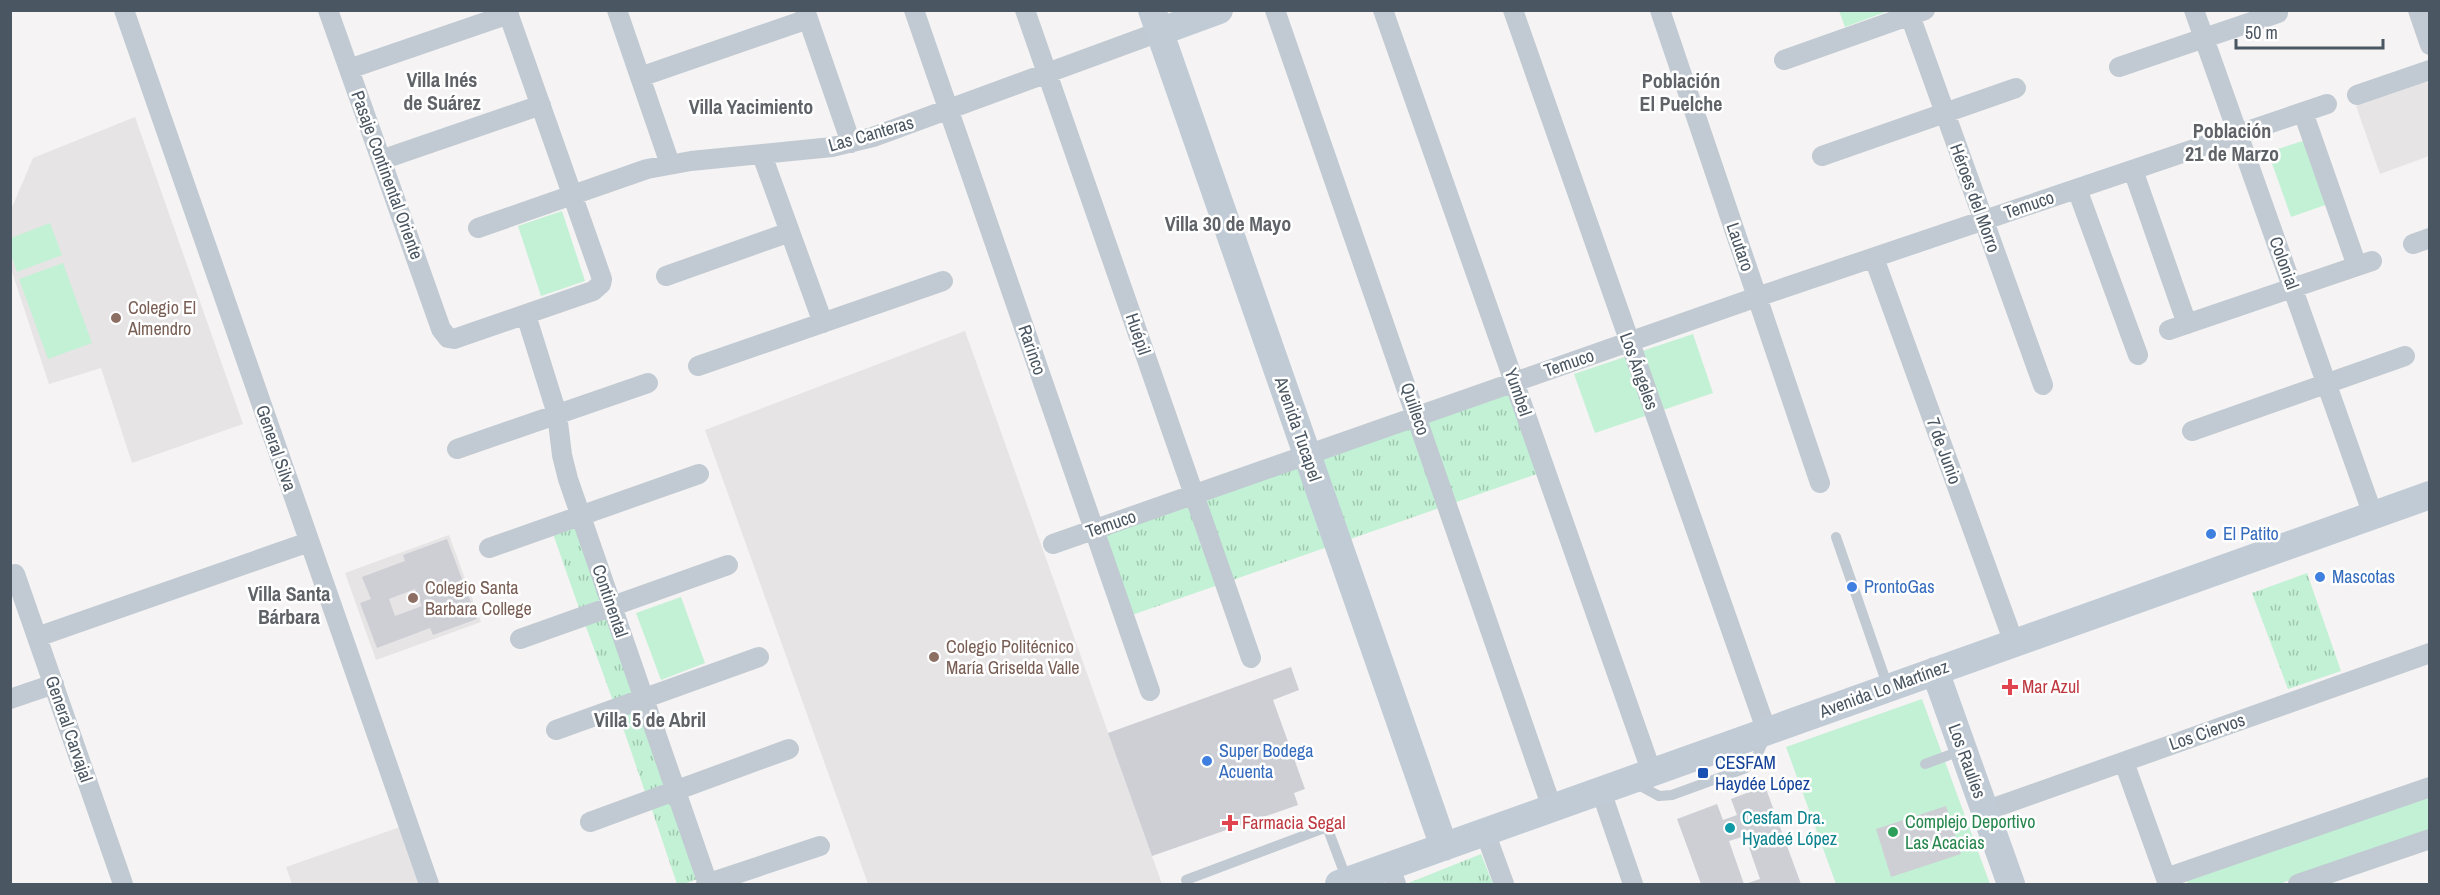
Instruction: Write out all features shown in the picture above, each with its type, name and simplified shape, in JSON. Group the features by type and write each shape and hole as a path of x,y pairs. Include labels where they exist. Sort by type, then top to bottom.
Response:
{"street":[{"name":"General Silva","path":"124,10 429,885"},
{"name":"Pasaje Continental Oriente","path":"328,10 441,329 448,338 459,338 526,315"},
{"path":"616,10 670,164"},
{"name":"Rarinco","path":"914,10 1150,691"},
{"name":"Huépil","path":"1025,10 1251,658"},
{"name":"Las Canteras","path":"478,228 647,169 670,164 762,155 851,142 1047,74 1155,21 1220,10"},
{"name":"Quilleco","path":"1275,10 1552,808"},
{"name":"Yumbel","path":"1383,10 1514,382 1641,777"},
{"name":"Los Ángeles","path":"1513,10 1628,343 1767,732"},
{"name":"Lautaro","path":"1660,10 1820,483"},
{"name":"Colonial","path":"2194,10 2373,515"},
{"path":"2418,10 2430,45"},
{"path":"349,69 508,12 601,273 601,284 593,291 526,315"},
{"path":"1784,60 1914,12"},
{"name":"Héroes del Morro","path":"1914,12 1945,113 2043,386"},
{"path":"2119,67 2278,13"},
{"path":"640,77 806,15 851,142"},
{"name":"Avenida Tucapel","path":"1155,21 1444,847"},
{"path":"2356,95 2430,70"},
{"path":"1822,156 2016,88"},
{"name":"Temuco","path":"1053,544 1757,297 2327,104"},
{"path":"381,160 541,105"},
{"path":"2133,170 2178,327 2365,263 2303,112"},
{"path":"762,155 823,323"},
{"path":"2082,187 2138,355"},
{"path":"666,276 790,232"},
{"name":"7 de Junio","path":"1874,258 2014,643"},
{"path":"698,366 943,281"},
{"name":"Continental","path":"526,315 557,414 564,467 708,884"},
{"path":"2192,431 2405,356"},
{"path":"457,449 648,383"},
{"path":"489,548 580,514 699,474"},
{"name":"Avenida Lo Martínez","path":"1343,883 1393,876 1444,847 2430,495"},
{"path":"37,637 309,542"},
{"path":"520,639 728,565"},
{"name":"General Carvajal","path":"15,574 123,885"},
{"name":"Los Ciervos","path":"1985,811 2430,653"},
{"path":"556,730 759,657"},
{"name":"Los Raulíes","path":"1935,671 2011,885"},
{"path":"10,699 54,684"},
{"path":"590,822 789,749"},
{"path":"2124,762 2167,881 2430,787"},
{"path":"1600,791 1634,885"},
{"path":"1485,832 1504,885"},
{"path":"2298,885 2430,839"},
{"path":"708,884 820,846"}],"lane":[{"path":"1836,537 1888,688"},
{"path":"1925,764 1963,750"},
{"path":"1186,880 1327,827 1343,883"}],"shaded area":[{"path":"2427,82 2430,87 2429,156 2380,174 2356,106"},
{"name":"Colegio El Almendro","path":"135,117 243,424 132,463 101,368 49,384 11,269 10,212 33,158"},
{"name":"Colegio Politécnico María Griselda Valle","path":"965,331 1162,884 868,884 705,430"},
{"name":"Colegio Santa Barbara College","path":"449,535 481,622 376,660 345,573"},
{"path":"400,827 420,884 292,884 286,867"}],"green space":[{"path":"1839,10 1891,10 1845,27 1839,11"},
{"path":"2309,139 2331,203 2291,217 2268,152"},
{"path":"562,211 585,281 541,296 518,226"},
{"path":"50,223 62,255 17,272 11,254 11,238"},
{"path":"63,263 92,343 48,359 19,279"},
{"path":"1693,334 1713,393 1595,433 1574,374"},
{"path":"1510,387 1540,473 1132,615 1104,536"},
{"path":"574,523 600,600 579,608 552,531"},
{"path":"2307,573 2341,671 2288,689 2252,593"},
{"path":"681,597 705,663 661,680 636,613"},
{"path":"606,617 633,694 613,701 585,624"},
{"name":"Complejo Deportivo Las Acacias","path":"1922,699 1990,884 1836,884 1786,747"},
{"path":"638,706 665,784 645,792 618,713"},
{"path":"2429,794 2429,831 2279,884 2188,884 2186,878"},
{"path":"671,797 700,878 684,884 677,884 650,804"},
{"path":"1481,854 1493,884 1406,884"}],"building":[{"name":"Colegio Santa Barbara College","path":"447,539 477,619 433,635 430,628 377,648 360,603 371,599 362,577 405,561 403,555","holes":["415,589 422,606 395,616 389,599"]},
{"name":"Super Bodega Acuenta","path":"1291,667 1299,690 1273,700 1305,789 1294,793 1298,805 1152,856 1108,733"},
{"name":"Cesfam Dra. Hyadeé López","path":"1765,786 1801,884 1745,884 1760,879 1745,836 1729,841 1744,884 1701,884 1677,819 1717,804 1723,820 1737,815 1731,799"},
{"path":"1946,806 1961,854 1891,877 1876,829"}],"place":[{"name":"Colegio El Almendro","path":"116,318"},
{"name":"El Patito","path":"2211,534"},
{"name":"Mascotas","path":"2320,577"},
{"name":"ProntoGas","path":"1852,587"},
{"name":"Colegio Santa Barbara College","path":"413,598"},
{"name":"Colegio Politécnico María Griselda Valle","path":"934,657"},
{"name":"Mar Azul","path":"2010,687"},
{"name":"Super Bodega Acuenta","path":"1207,761"},
{"name":"CESFAM Haydée López","path":"1703,773"},
{"name":"Farmacia Segal","path":"1230,823"},
{"name":"Cesfam Dra. Hyadeé López","path":"1730,828"},
{"name":"Complejo Deportivo Las Acacias","path":"1893,832"}],"district":[{"name":"Villa Inés de Suárez","path":"442,92"},
{"name":"Población El Puelche","path":"1681,92"},
{"name":"Villa Yacimiento","path":"751,107"},
{"name":"Población 21 de Marzo","path":"2232,142"},
{"name":"Villa 30 de Mayo","path":"1228,224"},
{"name":"Villa Santa Bárbara","path":"289,606"},
{"name":"Villa 5 de Abril","path":"650,720"}]}
